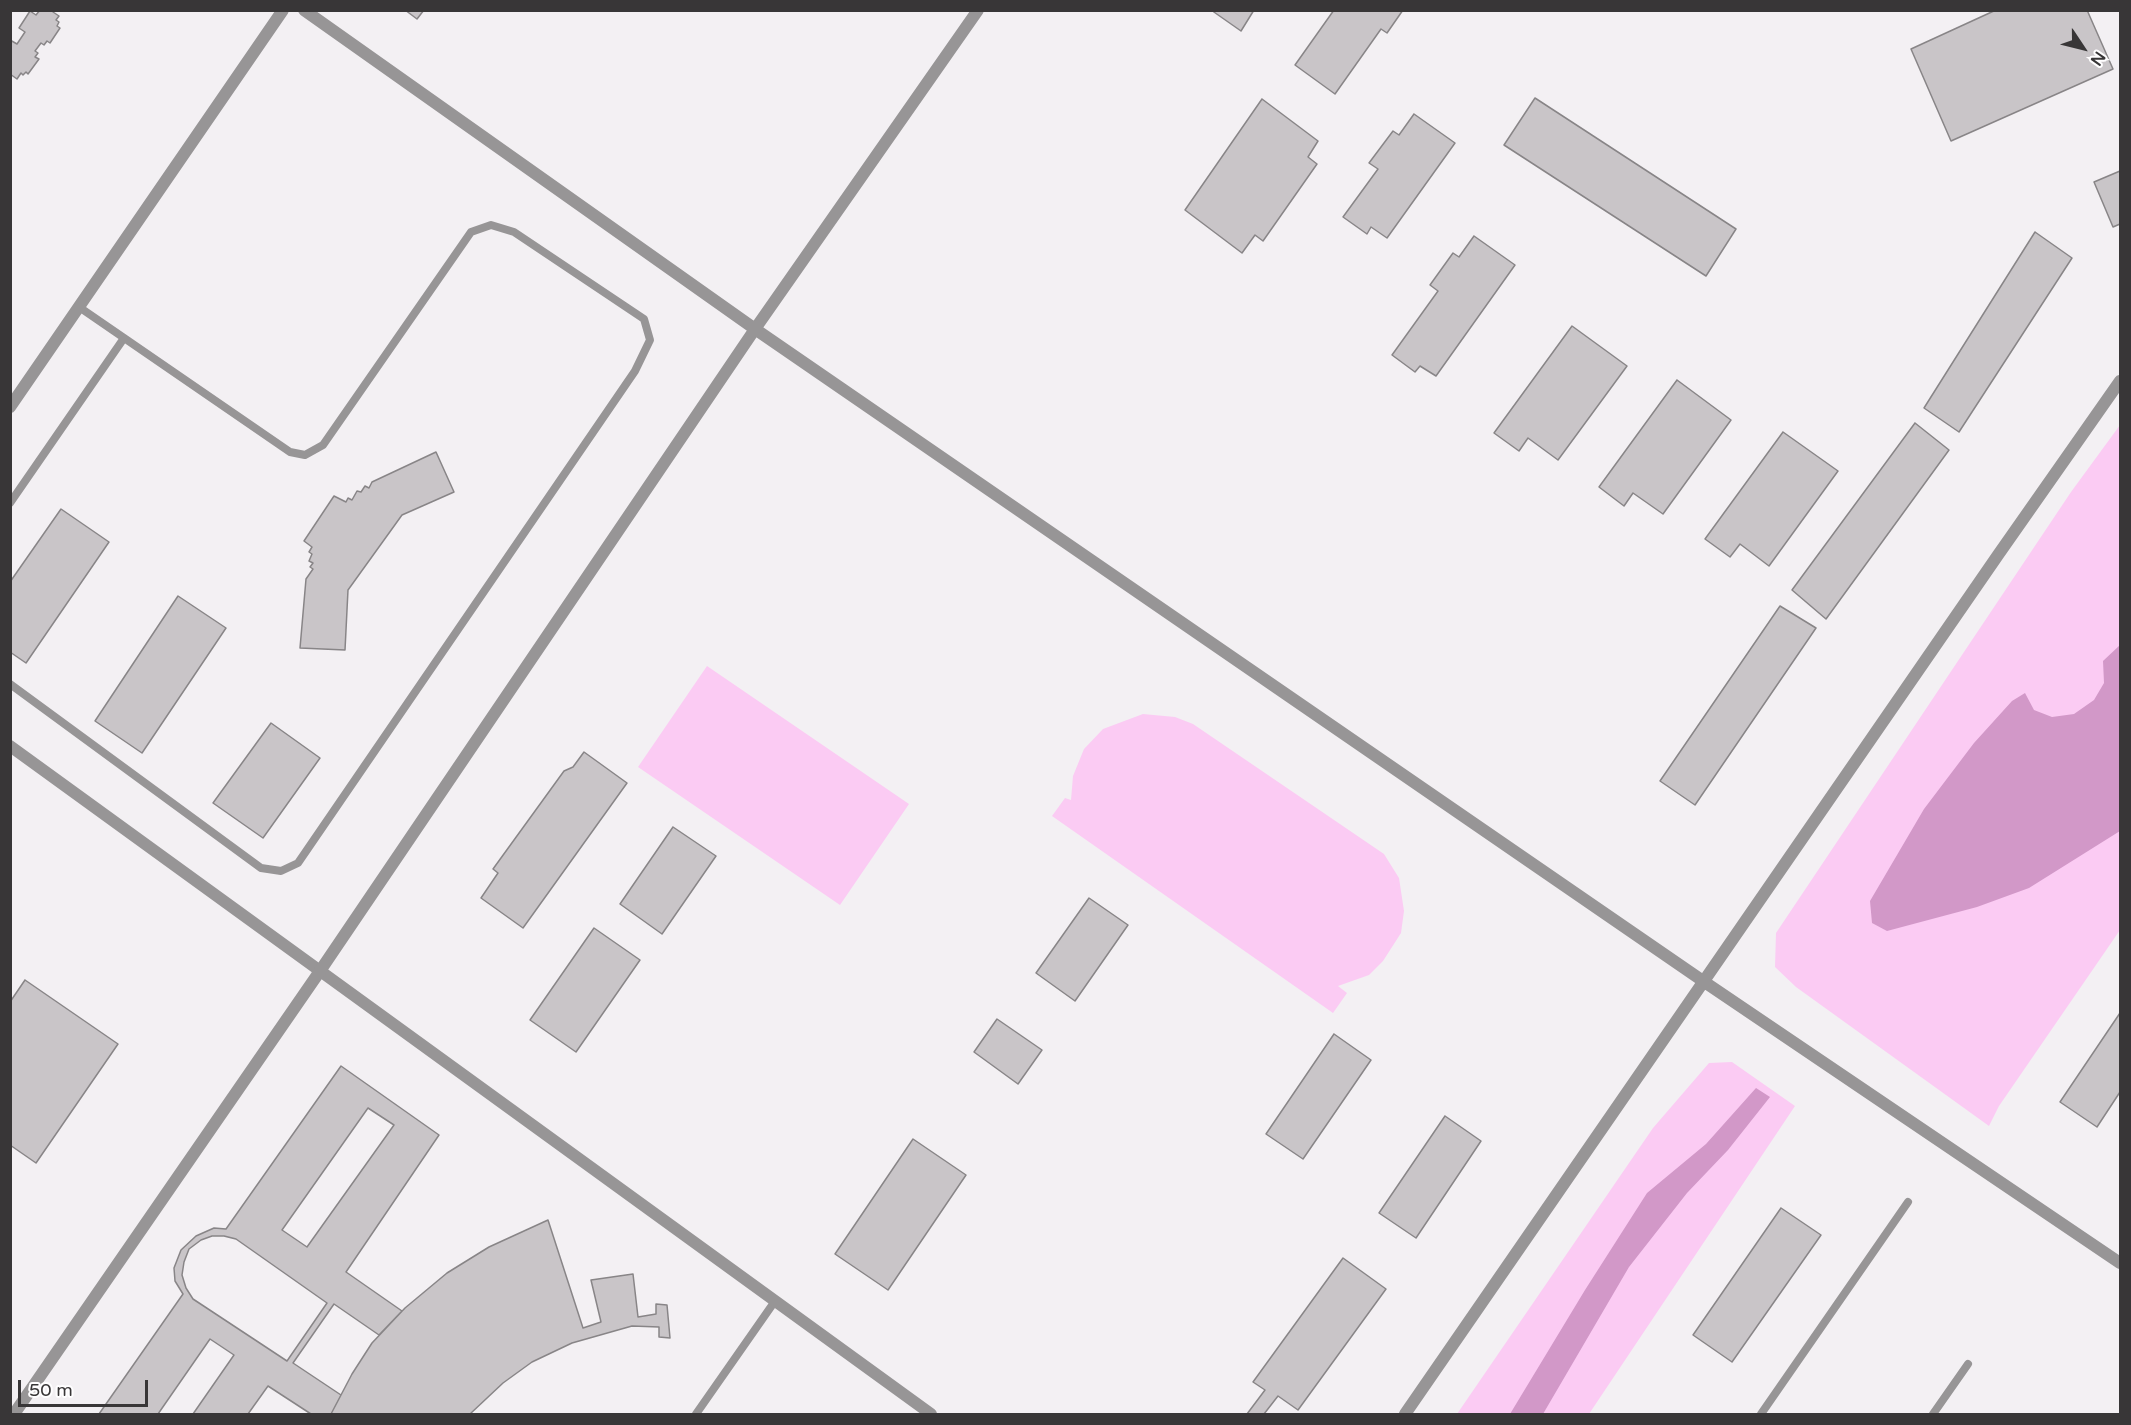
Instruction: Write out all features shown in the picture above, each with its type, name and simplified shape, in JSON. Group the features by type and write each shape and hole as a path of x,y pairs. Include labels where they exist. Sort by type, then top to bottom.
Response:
{"street":[{"path":"10,407 284,10"},
{"path":"304,10 755,329 1703,981 2121,1263"},
{"path":"14,1414 320,971 755,329 978,10"},
{"path":"1404,1414 1991,564 2121,381"},
{"path":"10,746 931,1414"}],"lane":[{"path":"10,684 261,868 281,871 298,863 635,371 650,340 644,319 514,232 491,225 471,232 322,445 305,455 290,452 79,307"},
{"path":"10,503 124,338"},
{"path":"1764,1413 1908,1202"},
{"path":"696,1414 776,1301"},
{"path":"1933,1414 1968,1364"}],"shaded area":[{"path":"2120,425 2120,930 1999,1106 1989,1126 1796,987 1775,967 1776,933 2071,492"},
{"path":"2120,645 2120,831 2029,888 1977,907 1887,931 1872,923 1870,901 1924,809 1974,743 2012,701 2025,693 2034,710 2052,717 2074,714 2094,700 2104,683 2103,661"},
{"path":"707,666 909,804 840,905 638,767"},
{"path":"1143,714 1175,717 1193,724 1384,854 1399,878 1404,911 1401,933 1383,961 1369,975 1338,986 1347,993 1333,1013 1052,816 1065,798 1071,800 1073,776 1084,749 1103,729"},
{"path":"1732,1062 1795,1106 1589,1414 1457,1414 1653,1128 1709,1063"},
{"path":"1756,1088 1770,1097 1728,1150 1687,1193 1629,1267 1543,1414 1510,1414 1647,1193 1706,1144"}],"building":[{"path":"40,10 54,10 53,12 59,16 56,20 60,28 50,43 47,41 44,45 41,43 35,51 38,53 35,57 39,59 28,74 21,73 17,79 10,74 10,40 17,44 25,32 19,28 30,11 36,15"},
{"path":"405,10 424,10 417,19"},
{"path":"1211,10 1254,10 1241,31"},
{"path":"1334,10 1403,10 1387,33 1381,29 1335,94 1295,65"},
{"path":"1996,10 2087,10 2113,69 1951,141 1911,49"},
{"path":"1535,98 1736,229 1706,276 1504,145"},
{"path":"1262,99 1318,141 1308,157 1317,164 1263,241 1255,235 1242,253 1185,210"},
{"path":"1414,114 1455,143 1387,238 1371,227 1367,234 1343,217 1378,169 1369,163 1393,131 1399,135"},
{"path":"2120,171 2120,224 2113,227 2094,182"},
{"path":"2035,232 2072,258 1959,432 1924,408"},
{"path":"1474,236 1515,265 1436,376 1420,366 1415,372 1392,355 1438,291 1430,285 1453,253 1459,257"},
{"path":"1572,326 1627,366 1558,460 1528,438 1519,451 1494,433"},
{"path":"1677,380 1731,420 1663,514 1633,493 1624,506 1599,487"},
{"path":"1915,423 1949,450 1826,619 1792,590"},
{"path":"1783,432 1838,471 1769,566 1740,544 1730,557 1705,539"},
{"path":"436,452 454,492 402,515 348,590 345,650 300,648 306,579 313,569 310,567 313,563 309,561 312,554 309,552 312,547 304,541 334,496 346,502 348,498 352,500 357,491 361,492 365,486 369,488 372,482"},
{"path":"61,509 109,542 26,663 10,652 10,582"},
{"path":"178,596 226,628 142,753 95,721"},
{"path":"1780,606 1816,628 1695,805 1660,781"},
{"path":"271,723 320,758 263,838 213,803"},
{"path":"584,752 627,783 523,928 481,898 498,873 493,869 564,771 573,767"},
{"path":"673,827 716,856 662,934 620,904"},
{"path":"1089,898 1128,925 1075,1001 1036,973"},
{"path":"594,928 640,960 576,1052 530,1020"},
{"path":"25,980 118,1044 36,1163 10,1145 10,1002"},
{"path":"2120,1013 2120,1092 2097,1127 2060,1102"},
{"path":"997,1019 1042,1050 1018,1084 974,1052"},
{"path":"1334,1034 1371,1060 1303,1159 1266,1134"},
{"path":"341,1066 439,1135 346,1272 402,1311 379,1335 334,1304 293,1363 341,1395 331,1414 311,1414 268,1386 248,1414 193,1414 234,1355 210,1339 158,1414 99,1414 183,1294 175,1281 174,1268 181,1250 196,1236 214,1228 226,1229","holes":["368,1108 394,1125 307,1247 282,1230","212,1236 236,1239 327,1303 287,1361 193,1299 186,1288 182,1275 189,1249 201,1240"]},
{"path":"1445,1116 1481,1141 1416,1238 1379,1213"},
{"path":"913,1139 966,1175 888,1290 835,1254"},
{"path":"1781,1208 1821,1235 1732,1362 1693,1335"},
{"path":"548,1220 583,1328 601,1322 591,1280 633,1274 638,1317 656,1314 656,1304 667,1305 670,1338 659,1337 659,1327 632,1326 572,1343 532,1362 503,1383 470,1414 331,1414 352,1374 372,1343 405,1308 447,1273 489,1247"},
{"path":"1343,1258 1386,1289 1298,1410 1278,1396 1264,1414 1247,1414 1265,1390 1253,1382"}]}
